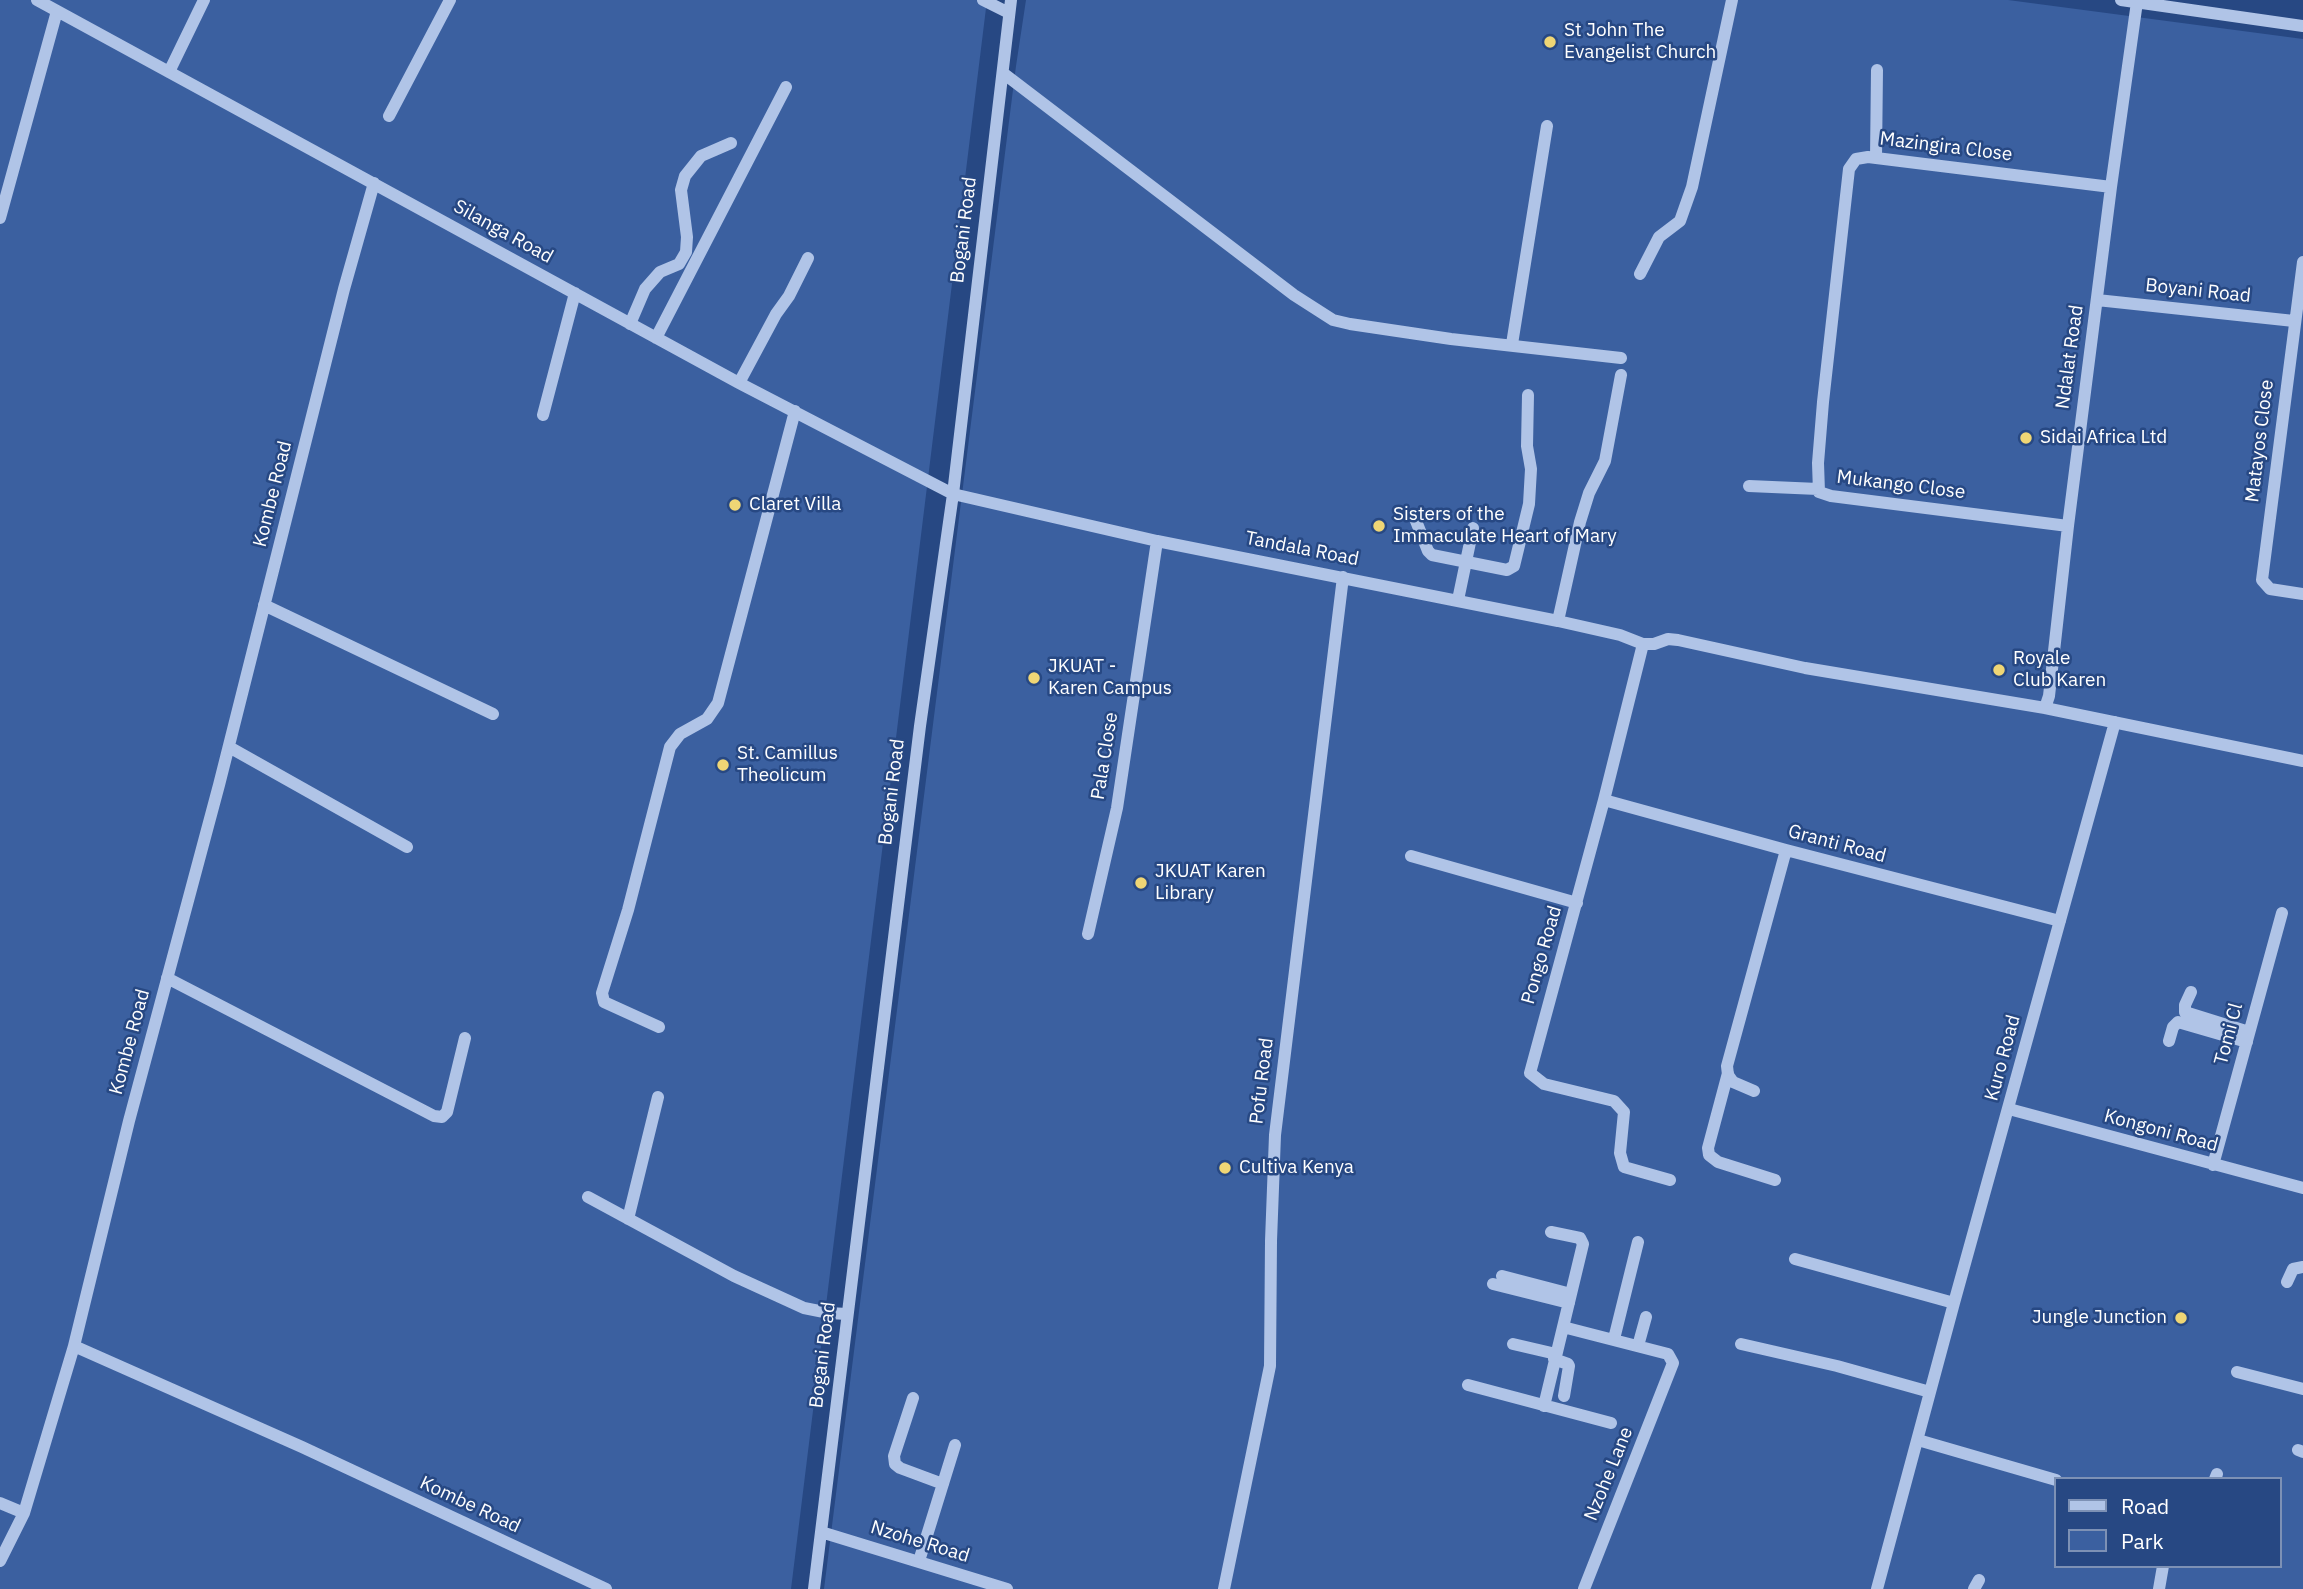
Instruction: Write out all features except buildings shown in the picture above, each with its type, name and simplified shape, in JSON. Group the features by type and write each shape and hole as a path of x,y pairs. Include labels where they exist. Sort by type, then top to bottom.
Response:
{"street":[{"name":"Silanga Road","path":"37,0 739,383 953,494"},
{"path":"169,72 204,0"},
{"path":"389,116 450,0"},
{"path":"984,0 1010,7"},
{"path":"1640,274 1659,237 1680,221 1688,199 1732,0"},
{"path":"2121,0 2303,26"},
{"name":"Ndalat Road","path":"2050,708 2049,695 2068,526 2137,2"},
{"name":"Bogani Road","path":"814,1589 915,765 953,494 1010,7"},
{"path":"0,218 57,11"},
{"path":"1876,158 1877,70"},
{"path":"1003,73 1324,316 1342,323 1370,328 1621,358"},
{"path":"656,338 786,87"},
{"path":"1512,345 1547,126"},
{"path":"630,324 645,289 660,272 679,264 686,252 687,237 681,190 685,176 701,156 731,143"},
{"name":"Mazingira Close","path":"1835,277 1849,169 1856,159 1876,158 2111,187"},
{"name":"Kombe Road","path":"374,183 344,289 74,1346 302,1447 606,1589"},
{"path":"739,383 808,258"},
{"name":"Matayos Close","path":"2303,262 2262,580 2270,589 2303,594"},
{"name":"Mukango Close","path":"1835,277 1823,402 1818,489 1822,494 2068,526"},
{"path":"542,415 575,293"},
{"name":"Boyani Road","path":"2098,300 2294,321"},
{"path":"1558,621 1580,522 1605,461 1621,375"},
{"path":"1416,521 1432,555 1507,570 1514,566 1529,504 1531,469 1527,446 1528,395"},
{"path":"659,1027 604,1002 602,993 628,910 670,747 680,734 707,719 718,703 795,411"},
{"path":"1749,486 1818,489"},
{"name":"Tandala Road","path":"953,494 1157,541 1558,621 1620,635 1643,644"},
{"path":"1458,600 1473,528"},
{"name":"Pala Close","path":"1088,934 1117,808 1157,541"},
{"name":"Pofu Road","path":"1224,1589 1270,1366 1275,1135 1343,577"},
{"path":"264,605 493,714"},
{"path":"1643,644 1654,644 1668,639 1678,640 1805,668 2050,708 2303,761"},
{"name":"Pongo Road","path":"1643,644 1530,1073 1544,1084 1614,1101 1625,1112 1620,1153 1624,1167 1670,1180"},
{"name":"Kuro Road","path":"1877,1589 2115,722"},
{"path":"229,747 407,847"},
{"name":"Granti Road","path":"1604,800 2060,921"},
{"path":"1775,1180 1725,1165 1709,1155 1708,1148 1756,953 1786,850"},
{"path":"1411,856 1577,902"},
{"name":"Tomi Cl","path":"2213,1165 2282,912"},
{"path":"167,978 434,1116 442,1117 447,1111 465,1038"},
{"path":"2191,992 2185,1012 2248,1037"},
{"path":"2169,1041 2178,1022 2248,1037"},
{"path":"1727,1073 1733,1083 1754,1091"},
{"path":"628,1219 657,1097"},
{"name":"Kongoni Road","path":"2009,1109 2303,1188"},
{"path":"588,1197 734,1276 804,1308 847,1314"},
{"path":"1544,1406 1583,1240 1551,1231"},
{"path":"1614,1339 1638,1241"},
{"path":"1795,1259 1954,1303"},
{"path":"2287,1282 2292,1269 2303,1267"},
{"path":"1498,1280 1570,1299"},
{"path":"1563,1327 1638,1346 1646,1317"},
{"path":"1513,1344 1555,1357 1568,1364 1564,1396"},
{"path":"1741,1344 1837,1366 1930,1392"},
{"path":"0,1561 24,1513 74,1346"},
{"name":"Nzohe Lane","path":"1584,1589 1673,1363 1668,1354 1638,1346"},
{"path":"2237,1372 2303,1389"},
{"path":"1468,1385 1611,1423"},
{"path":"913,1398 894,1456 895,1464 943,1484"},
{"path":"1918,1440 2054,1479"},
{"path":"919,1562 956,1445"},
{"path":"0,1503 24,1513"},
{"name":"Nzohe Road","path":"821,1532 1007,1589"},
{"path":"2159,1589 2163,1568"}],"green space":[{"path":"0,0 987,0 791,1589 0,1589"},
{"path":"1026,0 2008,0 2303,39 2303,1589 824,1589"}],"place":[{"name":"St John The Evangelist Church","path":"1550,42"},
{"name":"Sidai Africa Ltd","path":"2026,438"},
{"name":"Claret Villa","path":"735,505"},
{"name":"Sisters of the Immaculate Heart of Mary","path":"1379,526"},
{"name":"Royale Club Karen","path":"1999,670"},
{"name":"JKUAT - Karen Campus","path":"1034,678"},
{"name":"St. Camillus Theolicum","path":"723,765"},
{"name":"JKUAT Karen Library","path":"1141,883"},
{"name":"Cultiva Kenya","path":"1225,1168"},
{"name":"Jungle Junction","path":"2181,1318"}]}
